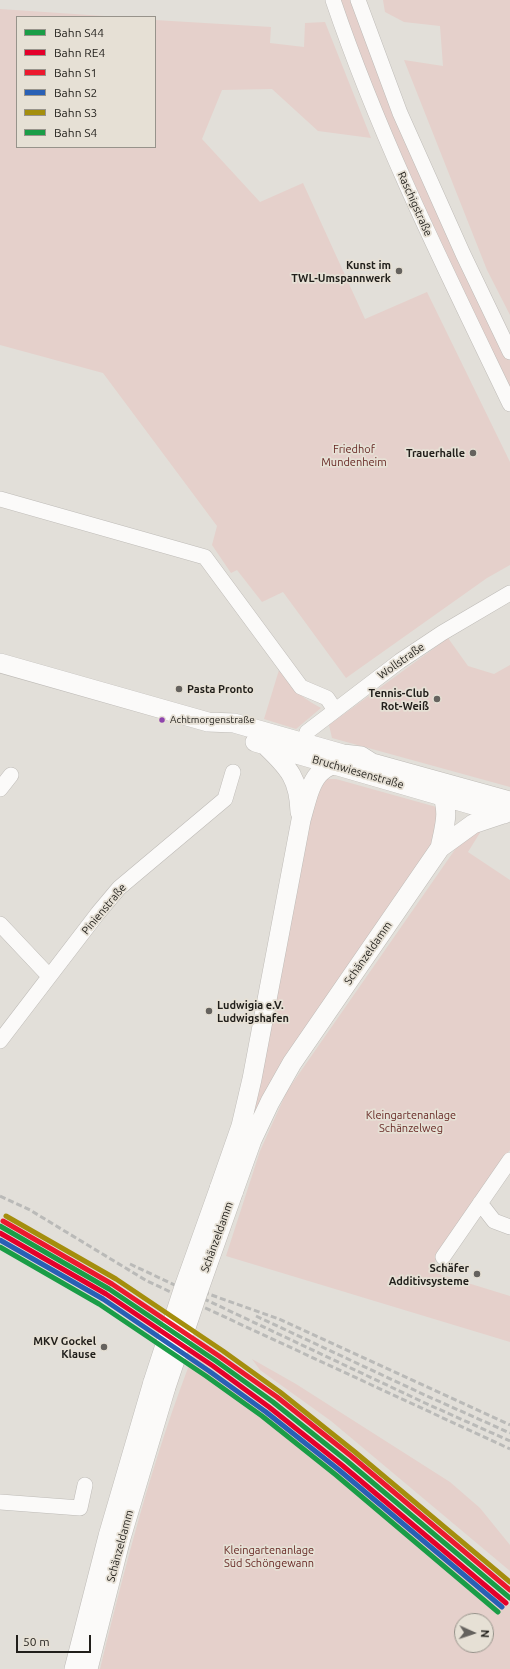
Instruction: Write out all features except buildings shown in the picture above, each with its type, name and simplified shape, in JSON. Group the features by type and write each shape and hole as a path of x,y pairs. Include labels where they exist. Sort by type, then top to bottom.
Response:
{"main road":[{"name":"Bruchwiesenstraße","path":"0,663 208,722 234,723 343,754 361,756 372,762 440,789 508,810"},
{"name":"Bruchwiesenstraße","path":"208,722 229,734 331,765 440,789"},
{"name":"Schänzeldamm","path":"265,745 284,764 298,788 301,820"},
{"name":"Schänzeldamm","path":"74,1669 108,1536 226,1191 252,1079 301,820 311,785 316,776 331,765 346,762 372,762"},
{"name":"Schänzeldamm","path":"440,789 447,817 440,848"},
{"name":"Schänzeldamm","path":"226,1191 270,1102 292,1063 440,848 473,824 508,810"},
{"name":"Schänzeldamm","path":"88,1669 160,1384"}],"street":[{"name":"Raschigstraße","path":"333,0 378,122 422,220 510,404"},
{"path":"358,0 400,113 463,254 510,352"},
{"path":"378,122 400,113"},
{"path":"0,499 204,557 301,687 327,698 335,710"},
{"name":"Wollstraße","path":"304,742 308,732 400,661 442,633 510,593"},
{"name":"Pinienstraße","path":"0,1041 49,976 119,888 225,798 233,772"},
{"path":"0,789 11,775"},
{"path":"0,924 49,976"},
{"path":"443,1257 510,1160"},
{"path":"480,1203 494,1221 510,1227"},
{"path":"0,1502 80,1508 85,1485"}],"green space":[{"path":"333,0 358,0 510,352 510,404"},
{"path":"383,0 510,0 510,315 487,270 404,60 443,66 440,26 404,22 385,12"},
{"name":"Friedhof Mundenheim","path":"0,9 104,16 16,16 16,148 156,148 156,20 271,27 270,43 304,47 305,23 325,22 371,138 318,131 272,89 222,90 202,139 260,202 303,183 365,319 427,292 510,462 510,565 487,578 346,678 283,592 262,602 237,570 231,573 212,545 217,526 103,373 0,345"},
{"name":"Tennis-Club Rot-Weiß","path":"448,638 468,666 494,674 510,665 510,787 332,738 329,725"},
{"path":"279,670 297,692 321,708 296,729 264,719"},
{"path":"326,779 336,779 440,808 438,841 245,1139 313,797"},
{"name":"Kleingartenanlage Schänzelweg","path":"486,823 468,852 510,880 510,1150 436,1259 432,1272 510,1296 510,1342 226,1256 260,1151 287,1091 463,838"},
{"name":"Kleingartenanlage Süd Schöngewann","path":"193,1355 280,1420 510,1605 510,1669 100,1669 141,1510 165,1432"},
{"path":"252,1359 296,1384 450,1482 480,1508 510,1545 510,1571 331,1421 260,1370"}],"railway":[{"path":"0,1196 30,1210 147,1281 510,1449"},
{"path":"130,1264 425,1403 510,1441"},
{"path":"186,1286 279,1319 510,1425"},
{"path":"256,1316 510,1433"}],"rail line":[{"name":"S3","path":"6,1216 116,1279 223,1351 280,1392 355,1452 510,1582"},
{"name":"S1","path":"3,1221 112,1284 277,1397 351,1456 510,1590"},
{"name":"S44","path":"0,1226 109,1289 216,1361 273,1402 347,1461 510,1598"},
{"name":"RE4","path":"0,1233 106,1294 213,1366 269,1407 343,1466 506,1603"},
{"name":"S2","path":"0,1240 103,1299 209,1371 266,1412 339,1470 502,1607"},
{"name":"S4","path":"0,1247 99,1304 206,1376 262,1416 336,1475 498,1612"}],"place":[{"name":"Kunst im TWL-Umspannwerk","path":"399,271"},
{"name":"Trauerhalle","path":"473,453"},
{"name":"Pasta Pronto","path":"179,689"},
{"name":"Tennis-Club Rot-Weiß","path":"437,699"},
{"name":"Achtmorgenstraße","path":"162,720"},
{"name":"Ludwigia e.V. Ludwigshafen","path":"209,1011"},
{"name":"Schäfer Additivsysteme","path":"477,1274"},
{"name":"MKV Gockel Klause","path":"104,1347"}]}
